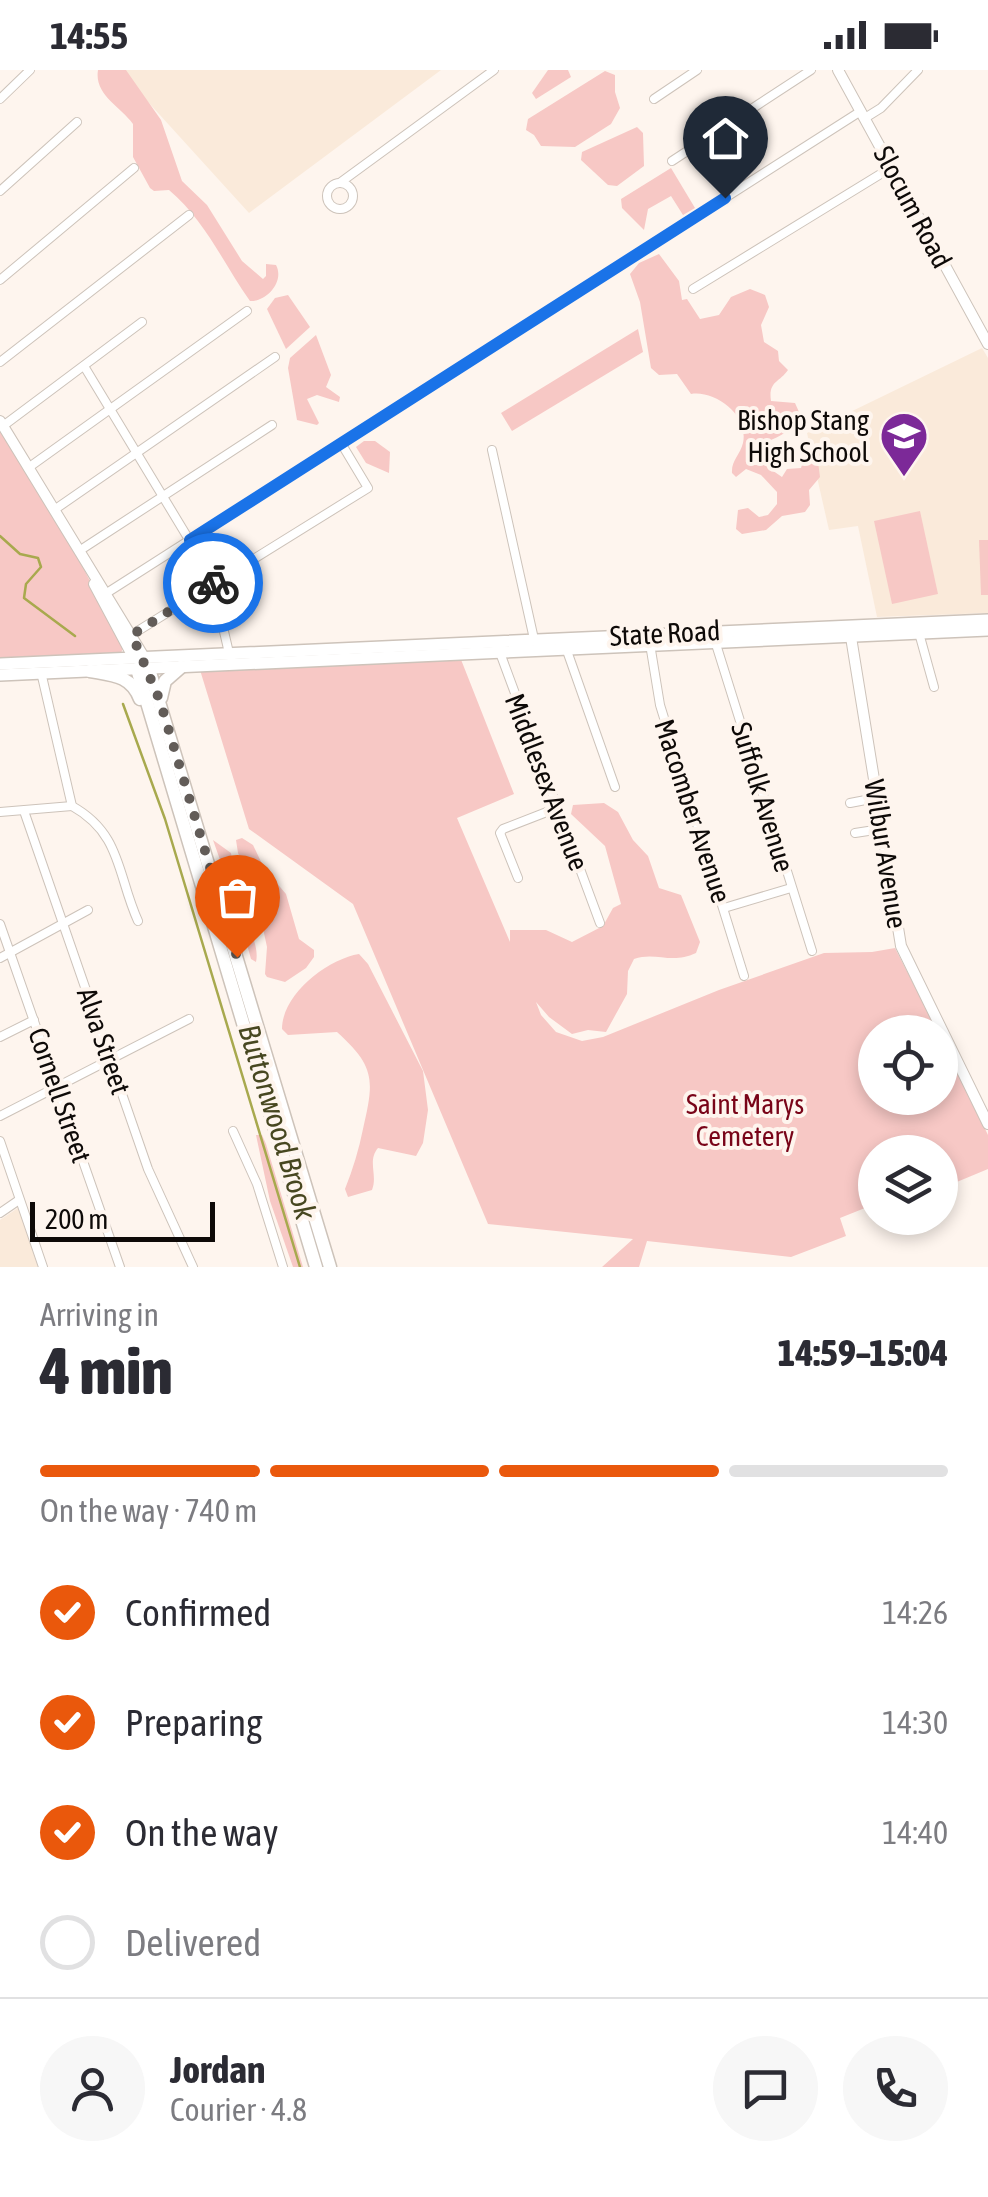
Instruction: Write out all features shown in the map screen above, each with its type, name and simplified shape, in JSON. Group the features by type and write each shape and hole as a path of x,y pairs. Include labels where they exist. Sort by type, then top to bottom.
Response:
{"highway":[{"path":"141,663 160,701 330,1267"},
{"path":"141,663 166,766 316,1267"},
{"path":"160,701 166,681 181,667"},
{"path":"90,671 123,678 136,688 166,766"}],"main road":[{"name":"Slocum Road","path":"838,70 988,344"},
{"path":"2,424 141,663"},
{"name":"State Road","path":"342,653 498,646 566,648 649,639 715,642 988,620"},
{"name":"Wilbur Avenue","path":"850,630 902,950 988,1124"},
{"name":"State Road","path":"498,646 534,639 988,630"},
{"path":"0,664 90,671 229,653 342,653"},
{"path":"0,676 41,668 141,663 181,667 342,653"}],"street":[{"path":"0,99 30,70"},
{"path":"341,182 494,70"},
{"path":"654,99 698,70"},
{"path":"672,161 811,70"},
{"path":"103,595 863,114 888,102 918,70"},
{"path":"0,191 77,122"},
{"path":"693,289 892,167"},
{"path":"0,280 134,168"},
{"path":"0,362 189,216"},
{"path":"28,468 247,312"},
{"path":"2,424 142,322"},
{"path":"54,510 275,358"},
{"path":"84,366 213,584 229,653"},
{"path":"82,556 272,425"},
{"path":"128,637 368,488 340,443"},
{"path":"492,450 534,639"},
{"path":"919,633 934,687"},
{"name":"Macomber Avenue","path":"649,639 662,711 744,976"},
{"name":"Suffolk Avenue","path":"715,642 812,951"},
{"name":"Middlesex Avenue","path":"498,646 600,923"},
{"path":"566,648 615,787"},
{"path":"41,668 72,806"},
{"path":"850,802 876,798"},
{"path":"0,812 72,806 92,818 108,838 138,922"},
{"path":"518,878 500,839 503,829 557,808"},
{"name":"Alva Street","path":"24,811 148,1170 193,1267"},
{"path":"855,833 881,829"},
{"path":"724,908 791,888"},
{"path":"0,958 88,910"},
{"name":"Cornell Street","path":"0,924 120,1267"},
{"path":"0,1116 189,1019"},
{"path":"0,1037 34,1020"},
{"path":"233,1131 258,1184 283,1267"},
{"path":"0,1141 43,1267"},
{"path":"0,1213 19,1200"}],"shaded area":[{"path":"119,70 441,70 249,213"},
{"name":"Bishop Stang High School","path":"982,348 988,358 988,613 877,617 858,526 829,530 807,433"},
{"path":"18,1208 38,1267 0,1267 0,1220"}],"green space":[{"path":"98,70 126,70 161,120 182,181 207,205 242,261 263,279 266,264 276,265 278,278 268,295 250,301 182,202 169,190 150,188 133,157 133,124 104,93"},
{"path":"548,70 568,70 571,77 536,99 532,93"},
{"path":"605,71 615,75 620,108 611,124 575,147 541,146 526,130 528,119"},
{"path":"637,127 643,133 644,166 617,186 608,185 581,160 582,152"},
{"path":"671,168 695,208 683,215 671,196 648,209 644,230 622,208 621,199"},
{"path":"659,254 679,281 682,300 687,299 700,319 719,315 731,297 750,289 765,295 769,307 761,325 764,342 778,351 779,361 788,370 773,386 771,401 795,403 799,412 785,433 762,442 759,454 763,464 782,477 787,469 801,468 808,445 816,447 820,477 809,490 810,505 805,512 782,516 766,530 742,534 736,529 738,510 748,508 759,517 768,515 777,504 777,492 761,475 746,469 736,477 732,473 743,433 736,414 728,406 710,396 691,394 677,374 659,375 651,368 640,302 630,274 639,263"},
{"path":"288,295 310,327 286,349 267,309 275,298"},
{"path":"638,329 643,352 512,431 501,413"},
{"path":"316,335 331,375 326,387 340,397 339,402 317,395 307,399 317,425 297,420 288,368 290,358"},
{"path":"0,429 83,567 123,648 121,653 0,659"},
{"path":"364,441 375,441 390,452 389,473 366,463 356,447"},
{"path":"920,511 938,594 892,604 874,521"},
{"path":"979,540 988,540 988,595 981,595"},
{"name":"Saint Marys Cemetery","path":"460,657 514,794 457,818 510,942 510,930 546,930 572,942 603,926 613,908 621,904 605,846 571,814 573,805 604,803 618,812 633,840 648,856 659,888 681,895 700,942 696,953 687,956 634,959 628,971 627,994 606,1032 588,1030 572,1034 536,1002 541,1015 556,1032 582,1041 603,1037 824,953 895,948 929,1015 858,1015 858,1115 958,1115 958,1074 988,1135 988,1169 958,1182 958,1135 858,1135 858,1211 840,1218 846,1236 791,1257 647,1241 639,1267 602,1267 633,1239 488,1224 353,904 249,829 200,670"},
{"path":"242,838 253,845 264,868 286,894 299,939 314,950 306,968 285,982 265,974 267,947 259,910 262,907 238,853 236,840"},
{"path":"213,840 231,853 237,892 249,908 256,962 251,959"},
{"path":"359,954 368,964 423,1071 428,1110 423,1143 416,1156 378,1148 373,1158 372,1190 348,1197 345,1189 358,1152 369,1099 365,1065 337,1032 288,1035 282,1029 290,1003 309,980 334,963"},
{"path":"256,1135 262,1135 266,1144 303,1267 293,1267 270,1201"}],"waterway":[{"name":"Buttonwood Brook","path":"0,536 20,554 38,558 41,567 26,584 24,598 75,636"},
{"name":"Buttonwood Brook","path":"123,704 165,819 300,1267"}],"way so far":[{"path":"213,583 132,635 160,701 237,957"}],"place":[{"name":"Bishop Stang High School","path":"904,478"}],"route":[{"path":"213,583 190,540 725,198"}]}
